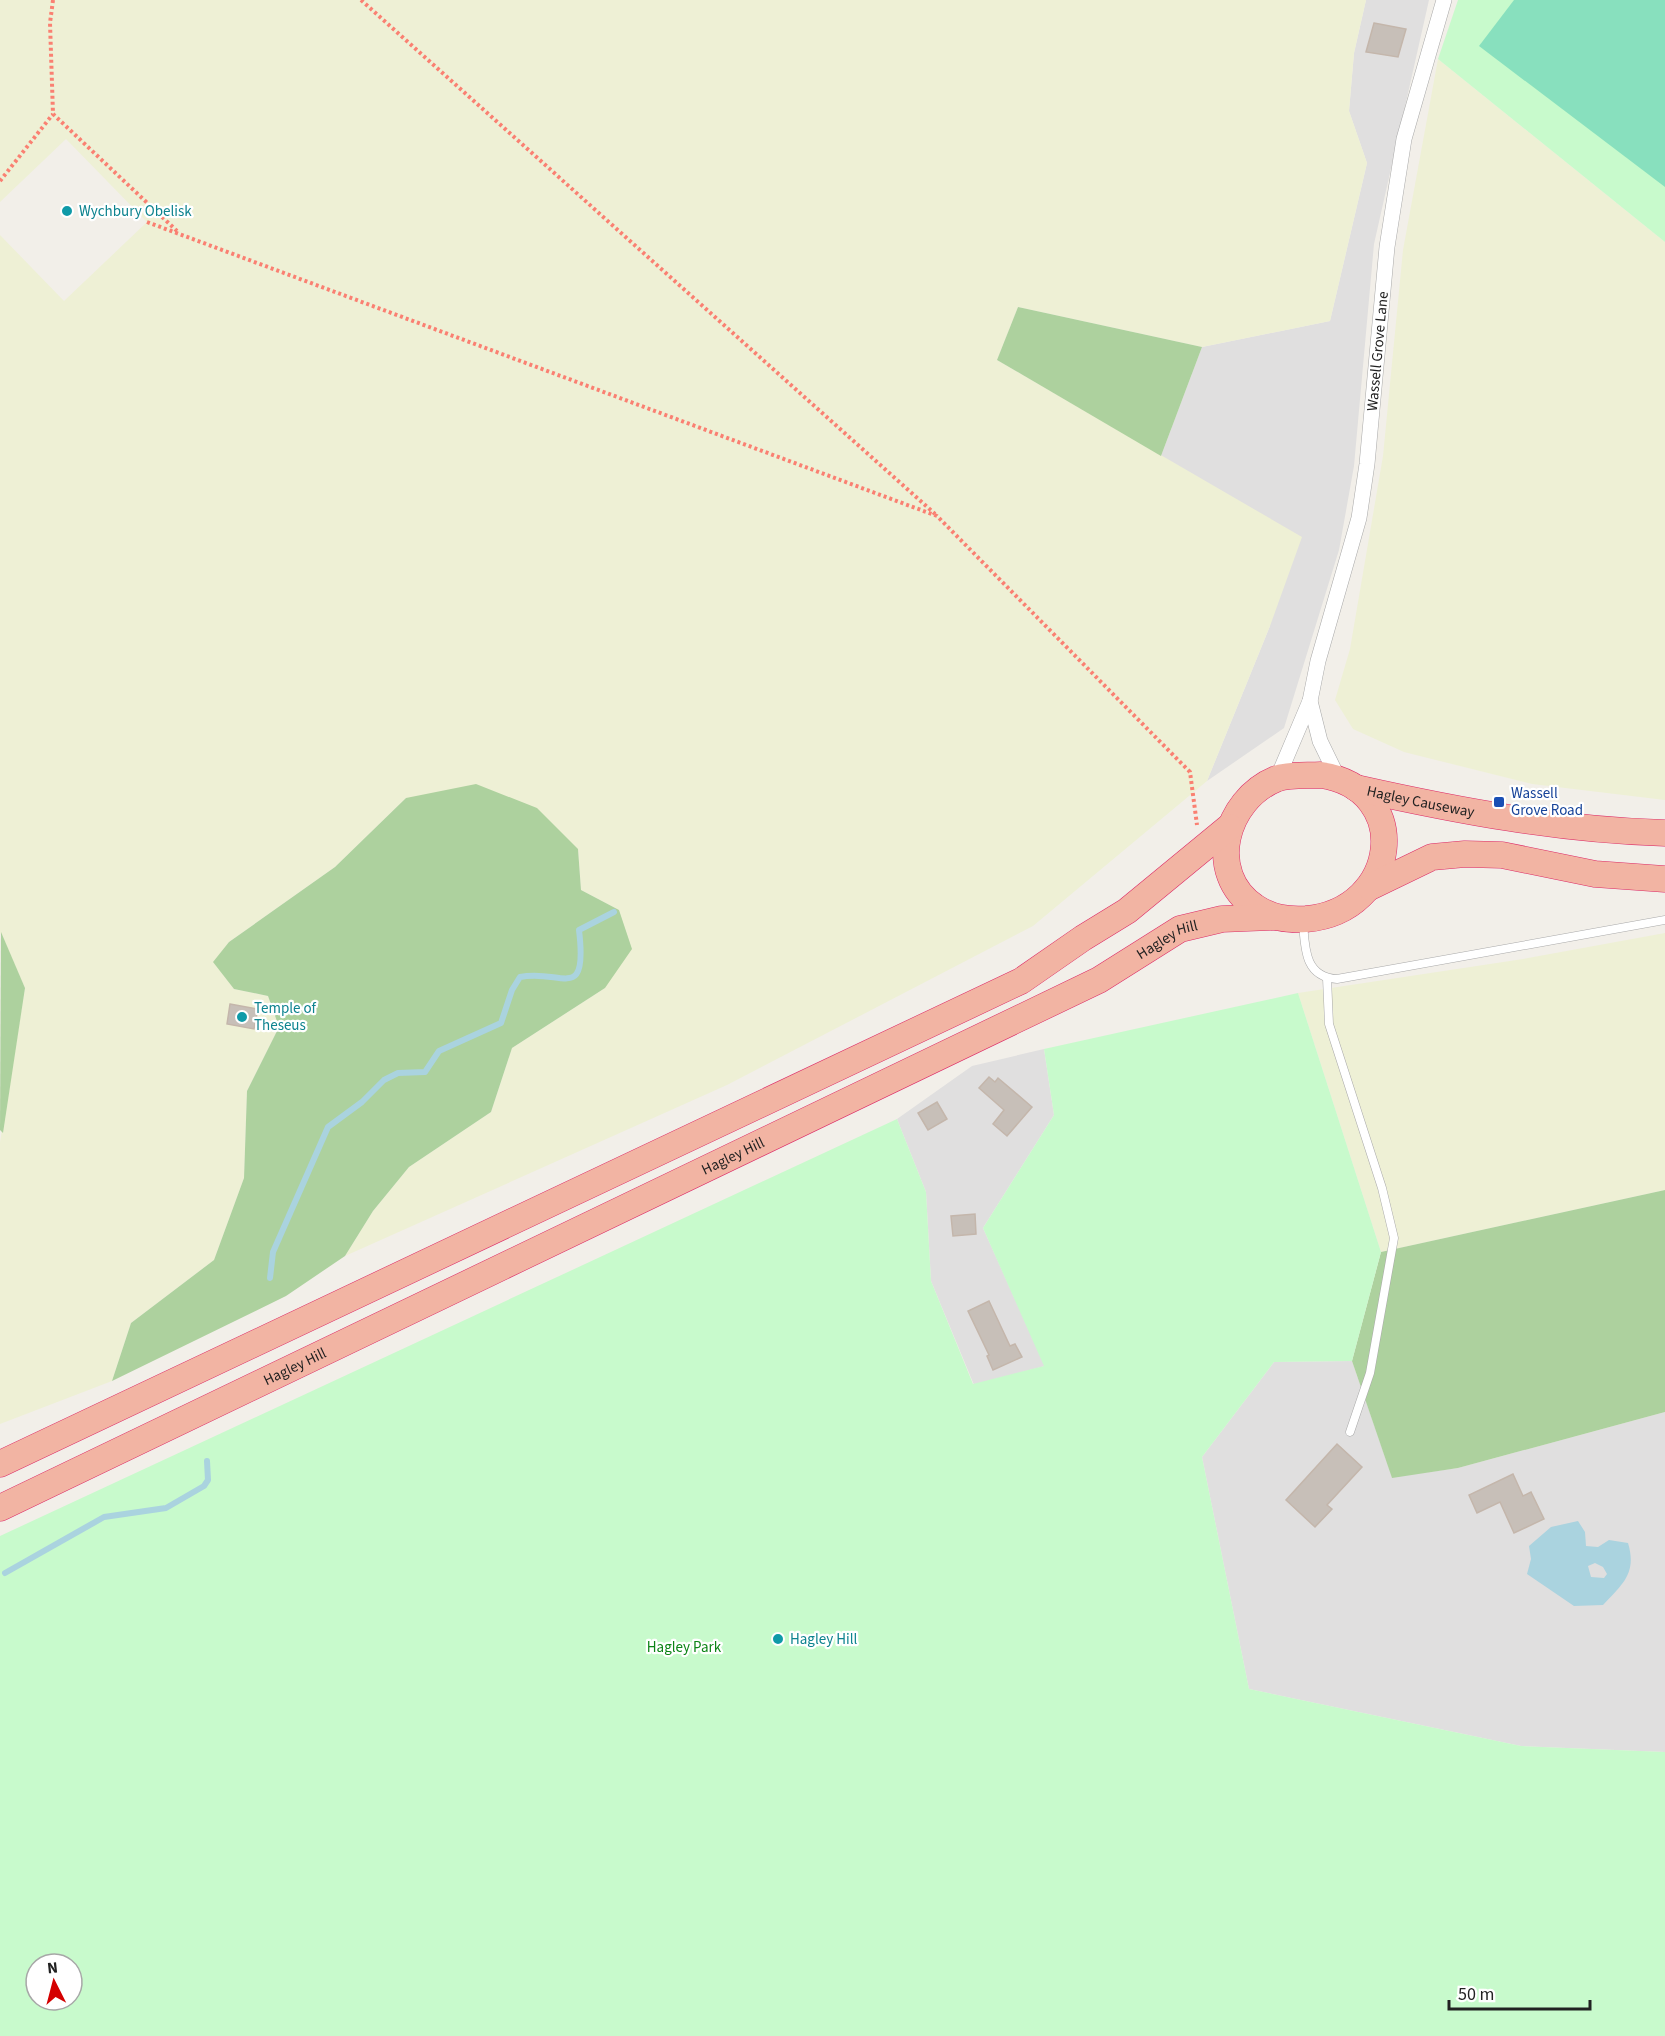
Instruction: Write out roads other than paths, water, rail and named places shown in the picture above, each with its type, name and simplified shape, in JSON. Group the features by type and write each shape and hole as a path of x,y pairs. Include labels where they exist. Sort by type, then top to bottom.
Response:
{"highway":[{"path":"0,1464 1022,981 1126,911 1228,827 1245,801 1277,779 1321,775 1347,783 1372,801 1383,838 1385,854 1370,887"},
{"name":"Hagley Causeway","path":"1347,783 1490,816 1600,831 1665,833"},
{"path":"1228,827 1225,859 1230,878 1241,895 1274,917 1303,919 1324,917 1354,903 1370,887 1432,857 1465,854 1502,855 1595,874 1665,879"},
{"name":"Hagley Hill","path":"0,1508 1099,980 1180,929 1222,919 1274,917"}],"street":[{"name":"Wassell Grove Lane","path":"1277,779 1310,701 1318,661 1359,518 1367,464 1387,247 1404,139 1444,0"},
{"name":"Wassell Grove Lane","path":"1310,701 1320,741 1347,783"}],"lane":[{"path":"1303,919 1309,962 1314,970 1327,978 1348,977 1665,920"},
{"path":"1327,978 1329,1024 1383,1188 1394,1238 1370,1372 1350,1432"}],"water":[{"path":"1578,1521 1585,1532 1586,1546 1598,1547 1609,1540 1628,1543 1631,1562 1629,1570 1622,1584 1603,1605 1574,1606 1527,1574 1531,1559 1529,1546 1551,1527","holes":["1595,1563 1603,1567 1607,1574 1604,1578 1591,1577 1588,1566"]}],"waterway":[{"path":"270,1278 273,1252 328,1127 362,1102 384,1080 398,1073 425,1072 439,1051 501,1023 512,990 520,977 535,975 568,978 575,975 579,968 581,953 579,930 614,912"},
{"path":"5,1573 104,1517 166,1508 204,1486 208,1480 207,1461"}],"place":[{"name":"Wychbury Obelisk","path":"67,211"},
{"name":"Wassell Grove Road","path":"1499,802"},
{"name":"Temple of Theseus","path":"242,1017"},
{"name":"Hagley Hill","path":"778,1639"}],"park label":[{"name":"Hagley Park","path":"684,1647"}]}
